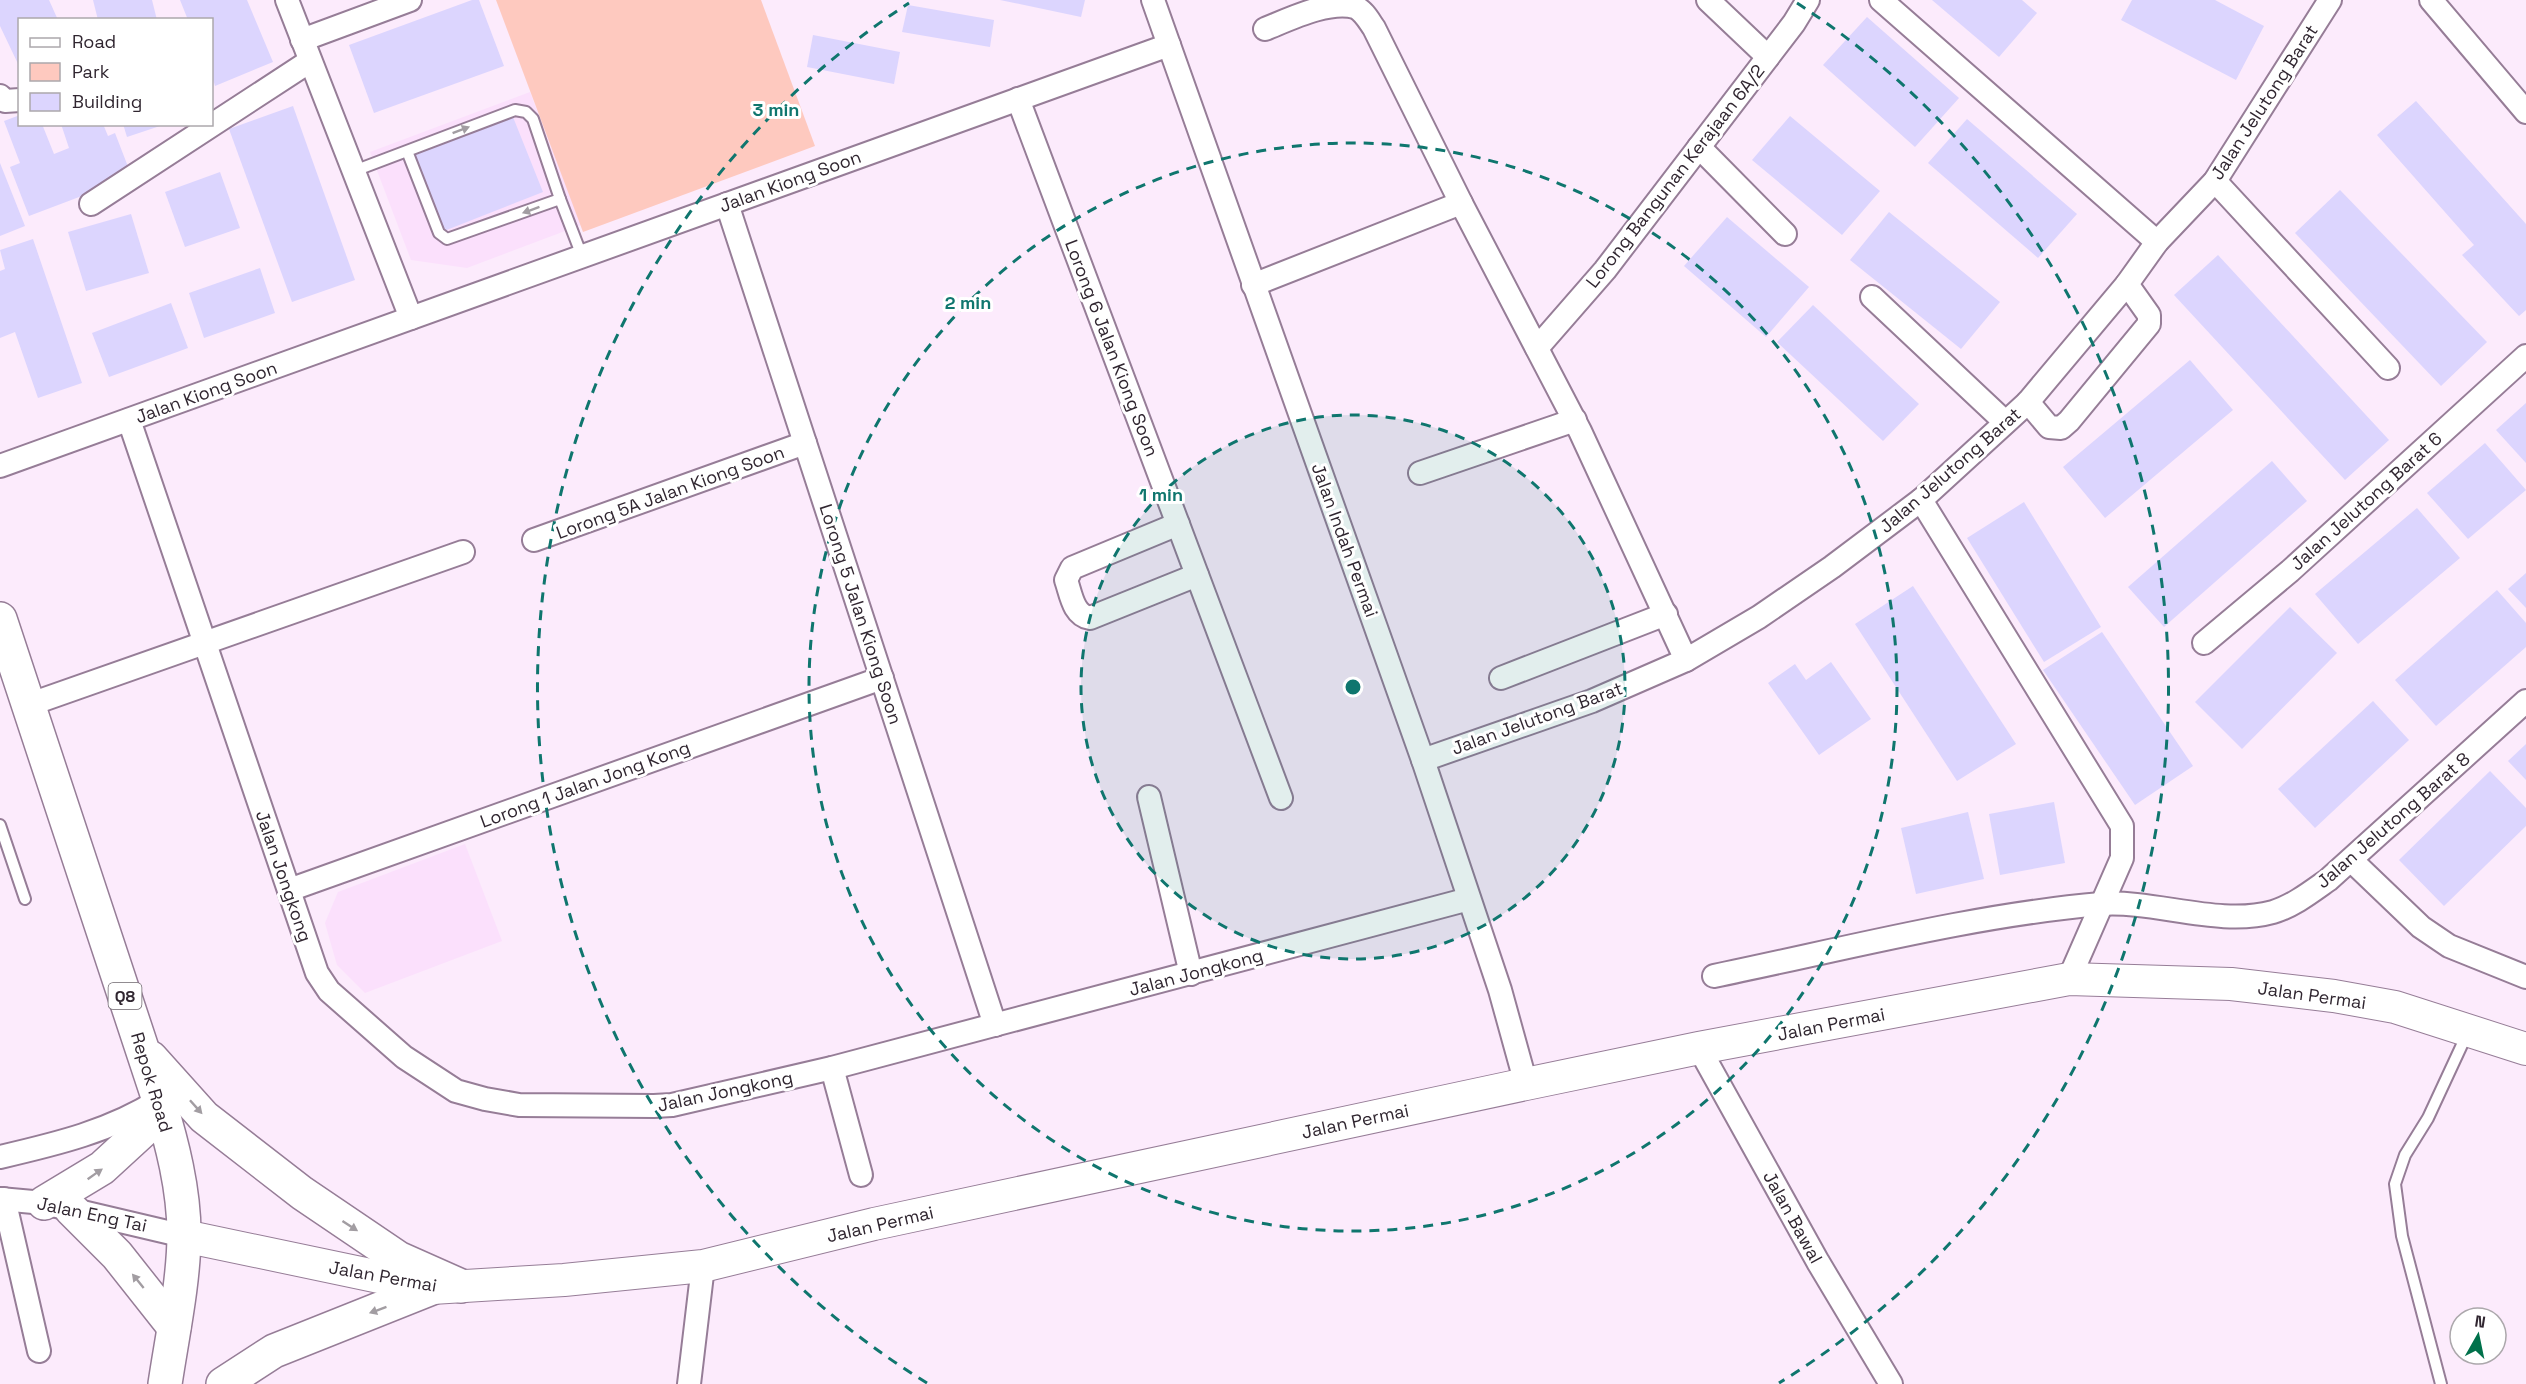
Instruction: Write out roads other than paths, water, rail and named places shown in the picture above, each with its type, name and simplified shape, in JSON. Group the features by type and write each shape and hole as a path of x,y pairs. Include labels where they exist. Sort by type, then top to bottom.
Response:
{"main road":[{"name":"Repok Road","path":"1,626 161,1106 181,1192 184,1236 165,1384"},
{"path":"142,1048 204,1117 303,1193 398,1258 447,1287"},
{"path":"161,1106 102,1168 57,1206 111,1248 174,1327"},
{"path":"223,1384 274,1351 447,1287"}],"street":[{"path":"287,0 411,318"},
{"path":"213,117 306,50 410,0"},
{"name":"Jalan Indah Permai","path":"1153,0 1423,760 1500,990 1526,1084"},
{"path":"1708,0 1768,57"},
{"name":"Lorong Bangunan Kerajaan 6A/2","path":"1537,348 1605,270 1768,57 1808,0"},
{"path":"1881,0 2157,242"},
{"path":"2431,0 2526,112"},
{"name":"Jalan Jelutong Barat","path":"1423,760 1592,702 1686,660 1768,611 1921,500 2028,402 2127,285 2157,242 2215,182 2325,2"},
{"path":"1265,29 1319,8 1342,4 1356,7 1363,12 1374,28 1461,203 1575,420 1686,660"},
{"name":"Jalan Kiong Soon","path":"0,466 1169,45"},
{"path":"0,96 5,100 18,100"},
{"name":"Lorong 6 Jalan Kiong Soon","path":"1018,99 1281,798"},
{"path":"91,204 200,126"},
{"path":"1699,147 1785,234"},
{"path":"2215,182 2388,368"},
{"path":"1253,285 1461,203"},
{"name":"Lorong 5 Jalan Kiong Soon","path":"727,204 995,1025"},
{"path":"2028,402 2049,427 2061,428 2069,421 2150,324 2149,315 2127,285"},
{"path":"1872,297 2005,422"},
{"name":"Jalan Jelutong Barat 6","path":"2204,643 2290,571 2526,356"},
{"name":"Jalan Jongkong","path":"129,420 317,973 329,991 404,1057 456,1091 484,1100 519,1105 672,1105 832,1068 1469,899"},
{"path":"1420,473 1575,420"},
{"name":"Lorong 5A Jalan Kiong Soon","path":"534,540 805,443"},
{"path":"1921,500 2122,826 2122,858 2104,904 2069,980"},
{"path":"1178,525 1072,568 1066,580 1077,612 1082,617 1090,618 1197,575"},
{"path":"28,705 463,552"},
{"path":"1501,678 1666,614"},
{"name":"Lorong 1 Jalan Jong Kong","path":"289,890 882,678"},
{"name":"Jalan Jelutong Barat 8","path":"1714,976 1981,921 2104,904 2243,915 2272,912 2303,897 2350,860 2526,701"},
{"path":"1149,797 1191,974"},
{"path":"2350,860 2421,927 2449,946 2526,977"},
{"name":"Jalan Permai","path":"184,1236 447,1287 703,1266 874,1224 1526,1084 1699,1048 2069,980 2231,984 2334,996 2395,1007 2526,1049"},
{"name":"Jalan Bawal","path":"1699,1048 1818,1262 1891,1384"},
{"path":"832,1068 861,1175"},
{"path":"0,1157 101,1131 136,1114 161,1106"},
{"path":"2,1199 39,1351"},
{"name":"Jalan Eng Tai","path":"2,1199 57,1206 184,1236"},
{"path":"689,1384 703,1266"}],"lane":[{"path":"354,171 515,110 526,112 533,119 582,256"},
{"path":"407,151 439,233 447,239 560,199"},
{"path":"0,825 25,899"},
{"path":"2441,1384 2402,1236 2395,1184 2405,1155 2428,1118 2468,1031"}]}
